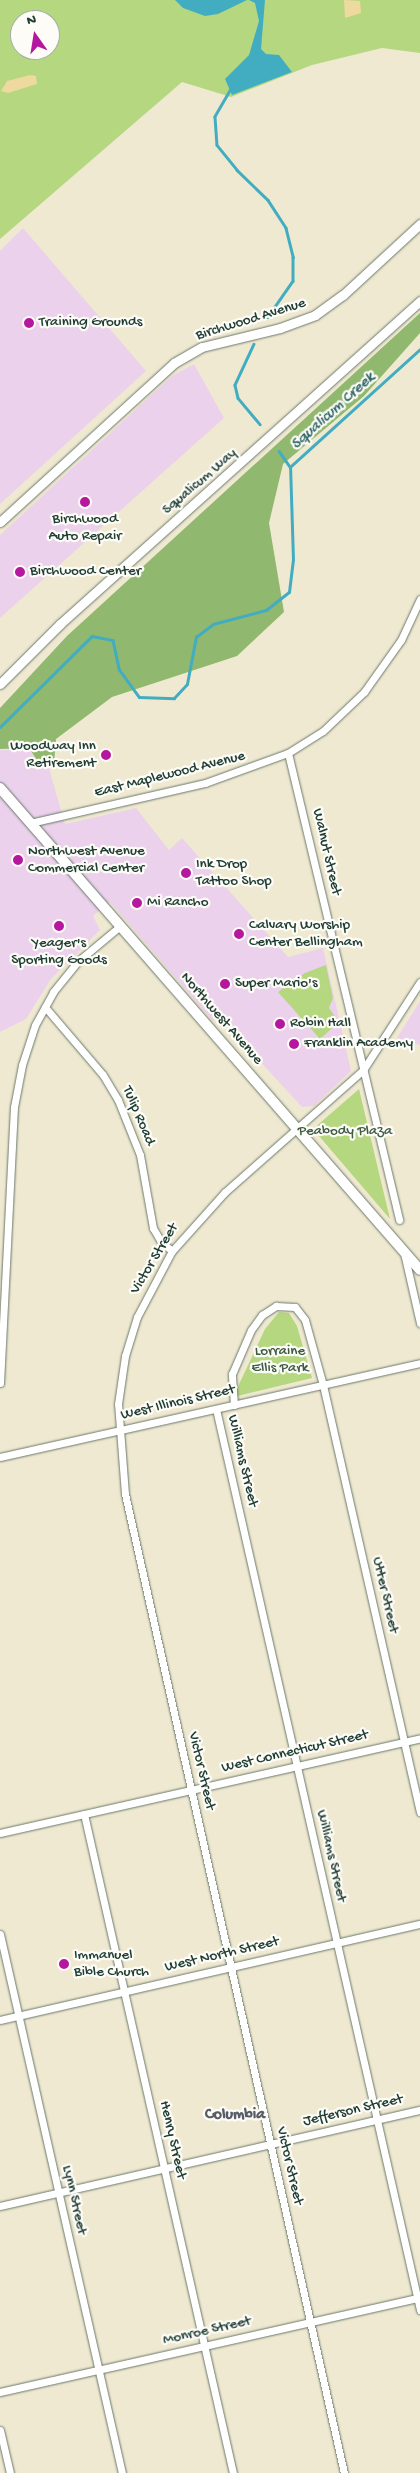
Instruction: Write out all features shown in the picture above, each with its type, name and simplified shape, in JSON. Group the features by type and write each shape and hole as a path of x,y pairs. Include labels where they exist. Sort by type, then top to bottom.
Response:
{"main road":[{"name":"Northwest Avenue","path":"0,788 420,1270"}],"street":[{"name":"Birchwood Avenue","path":"0,522 174,363 202,347 280,328 315,315 343,296 420,224"},
{"name":"Squalicum Way","path":"0,684 60,624 420,301"},
{"name":"East Maplewood Avenue","path":"30,823 205,783 288,753 322,730 364,692 401,640 420,599"},
{"name":"Walnut Street","path":"288,753 399,1220"},
{"path":"0,1382 14,1107 22,1065 45,1007 77,962 120,926"},
{"name":"Victor Street","path":"344,2473 125,1494 118,1431 118,1404 132,1333 154,1282 172,1251 204,1211 363,1070 420,982"},
{"name":"Tulip Road","path":"45,1007 103,1076 118,1100 140,1155 153,1228 161,1242 172,1251"},
{"path":"404,1251 420,1324"},
{"name":"Utter Street","path":"234,1405 232,1374 244,1342 262,1315 283,1304 295,1307 302,1314 323,1385 420,1812"},
{"name":"West Illinois Street","path":"0,1458 420,1363"},
{"name":"Williams Street","path":"216,1409 419,2297 420,2310"},
{"name":"West Connecticut Street","path":"0,1833 420,1738"},
{"name":"Henry Street","path":"84,1814 233,2473"},
{"name":"West North Street","path":"0,2020 420,1924"},
{"name":"Lynn Street","path":"0,1934 122,2473"},
{"name":"Jefferson Street","path":"0,2206 420,2110"},
{"name":"Monroe Street","path":"0,2392 419,2297"},
{"path":"0,2430 10,2473"}],"shaded area":[{"path":"23,228 146,371 0,504 0,251"},
{"path":"194,364 224,418 0,618 0,535 172,376"},
{"path":"29,749 40,766 48,765 65,824 136,808 169,850 182,838 288,957 323,948 351,1071 314,1106 302,1107 219,1017 213,1021 110,902 93,916 100,930 51,979 26,1019 0,1032 0,750"},
{"name":"Franklin Academy","path":"420,1001 420,1045 397,1038"}],"green space":[{"path":"0,0 420,0 420,53 382,48 312,65 231,97 182,82 0,239"},
{"path":"420,313 420,333 364,396 283,464 269,523 284,612 237,656 112,697 56,739 54,764 40,765 29,748 0,749 0,708 67,636"},
{"path":"326,965 333,998 329,1008 339,1022 320,1039 278,992 305,973"},
{"name":"Peabody Plaza","path":"359,1089 390,1219 313,1129"},
{"name":"Lorraine Ellis Park","path":"279,1312 289,1313 297,1326 312,1378 233,1397 265,1329"}],"sand":[{"path":"344,0 360,1 361,13 345,18"},
{"path":"30,75 36,76 37,84 8,93 1,91 7,81"}],"water":[{"path":"175,0 247,0 218,14 205,16 183,8"},
{"path":"249,0 265,0 261,49 266,54 279,55 292,72 232,95 225,79 249,55 259,21 255,3"}],"waterway":[{"path":"232,87 215,117 217,145 237,170 268,200 286,228 293,257 293,281 268,317"},
{"path":"254,344 235,385 238,398 260,424"},
{"name":"Squalicum Creek","path":"0,727 92,636 113,640 119,669 139,697 174,698 187,684 196,637 213,624 266,610 289,592 293,560 290,467 420,349"},
{"path":"279,451 290,467"}],"place":[{"name":"Training Grounds","path":"29,323"},
{"name":"Birchwood Auto Repair","path":"85,502"},
{"name":"Birchwood Center","path":"20,572"},
{"name":"Woodway Inn Retirement","path":"106,755"},
{"name":"Northwest Avenue Commercial Center","path":"18,860"},
{"name":"Ink Drop Tattoo Shop","path":"186,873"},
{"name":"Mi Rancho","path":"137,903"},
{"name":"Yeager's Sporting Goods","path":"59,926"},
{"name":"Calvary Worship Center Bellingham","path":"239,934"},
{"name":"Super Mario's","path":"225,984"},
{"name":"Robin Hall","path":"280,1024"},
{"name":"Franklin Academy","path":"294,1044"},
{"name":"Immanuel Bible Church","path":"64,1964"}],"district":[{"name":"Columbia","path":"235,2116"}]}
